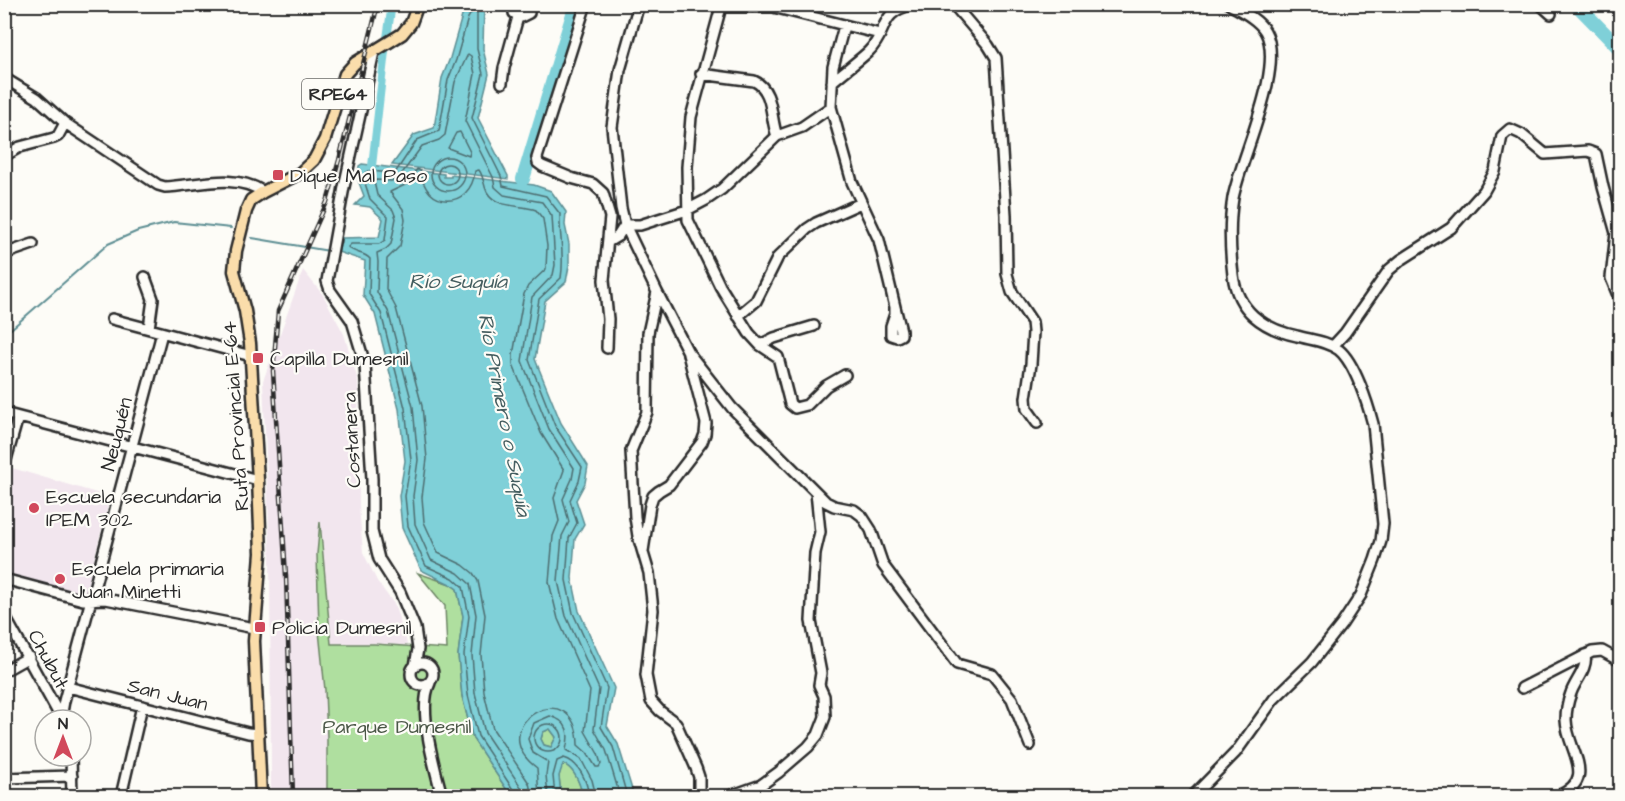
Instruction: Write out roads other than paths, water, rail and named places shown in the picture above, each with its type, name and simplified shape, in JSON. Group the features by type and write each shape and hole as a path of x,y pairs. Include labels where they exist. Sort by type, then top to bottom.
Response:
{"main road":[{"name":"Ruta Provincial E-64","path":"261,796 254,628 261,553 258,480 252,356 245,311 234,271 237,245 246,211 252,200 300,173 314,160 325,139 345,74 355,63 402,34 411,23 418,4"}],"street":[{"path":"514,4 513,11 518,17"},
{"path":"518,17 527,15 530,10 529,4"},
{"path":"586,4 537,158 538,163 542,166 593,184 603,193 610,217 604,280 608,319 607,348"},
{"path":"639,4 620,70 613,116 612,127 620,200 625,225 688,352 732,408 826,502 854,510 862,516 871,530 884,565 957,664 992,674 1012,699 1030,745"},
{"path":"832,82 868,52 889,16 895,10 914,4"},
{"path":"953,4 988,45 996,58 1006,215 1006,274 1012,292 1032,322 1031,364 1026,398 1027,409 1037,423"},
{"path":"1193,796 1236,752 1274,699 1312,662 1353,609 1376,560 1383,524 1373,424 1370,411 1347,358 1333,346 1322,341 1294,336 1260,321 1250,314 1238,298 1232,264 1231,210 1236,183 1268,84 1272,57 1264,29 1252,18 1229,4"},
{"path":"1540,4 1551,14"},
{"path":"846,375 826,386 807,405 795,408 790,404 778,357 760,345 748,333 706,259 688,220 687,167 691,117 716,6 773,7 880,34"},
{"path":"502,83 518,17"},
{"path":"844,26 833,67 831,107 852,182 879,240 895,307"},
{"name":"Costanera","path":"374,52 327,272 328,285 348,314 365,364 372,479 371,524 376,551 382,566 404,599 415,628 418,649 415,666 411,670 411,678 425,699"},
{"path":"702,74 754,81 760,84 768,94 777,136"},
{"path":"4,78 37,98 65,123 158,185 165,187 211,182 244,183 263,192"},
{"path":"625,225 640,225 687,210 722,189 777,136 802,127 831,107"},
{"path":"4,156 20,147 37,144 58,136 65,123"},
{"path":"1333,346 1345,333 1389,270 1451,228 1484,191 1495,171 1502,136 1510,129 1521,134 1545,154 1588,151 1596,154 1616,233 1611,278 1620,300"},
{"path":"738,316 756,301 778,258 807,229 816,222 861,203"},
{"path":"608,242 618,236 625,225"},
{"path":"4,254 33,244"},
{"path":"145,277 153,299 149,328"},
{"path":"657,292 648,333 647,412 631,451 635,517 649,573 653,610 646,670 649,695 655,707 676,723 699,777 699,796"},
{"path":"112,318 252,356"},
{"path":"760,345 774,338 814,326"},
{"name":"Neuquén","path":"64,708 132,448 143,397 162,333"},
{"path":"643,551 653,496 669,486 702,442 705,434 706,423 688,352"},
{"path":"4,413 258,480"},
{"path":"4,467 18,417"},
{"path":"730,796 761,785 779,772 808,747 818,735 825,717 824,696 819,685 821,673 811,621 815,553 820,532 816,492"},
{"path":"4,579 91,600 106,599 254,628"},
{"name":"Chubut","path":"4,615 56,708"},
{"name":"Costanera","path":"418,649 426,664 433,671 425,699 429,746 442,796"},
{"path":"1522,688 1596,651 1602,651 1620,661"},
{"path":"1558,796 1574,787 1578,780 1578,765 1566,719 1571,693 1586,663 1585,655"},
{"path":"4,671 29,657"},
{"path":"415,666 420,663 426,664"},
{"path":"417,684 425,686 430,683"},
{"name":"San Juan","path":"68,687 259,734"},
{"path":"121,796 142,706"},
{"path":"72,768 72,796"},
{"path":"4,778 72,776"}],"water":[{"path":"467,5 484,5 483,49 489,74 478,118 508,179 392,165 414,135 434,128 442,78"},
{"name":"Río Suquía","path":"362,164 444,174 444,177 451,177 451,175 534,185 551,191 566,212 569,266 566,282 545,301 535,359 561,423 588,466 585,483 576,500 584,524 575,539 572,578 579,611 614,688 607,726 618,744 634,796 583,796 574,773 563,764 559,776 561,796 511,796 473,739 462,696 458,655 463,616 457,589 421,570 402,528 399,496 405,461 399,409 375,314 363,295 365,261 338,252 342,238 379,237 383,219 370,207 355,205 364,196 358,180 359,166","holes":["550,729 556,737 551,747 544,745 541,739 543,732"]}],"waterway":[{"path":"387,38 392,4"},
{"path":"523,179 576,4"},
{"path":"1576,4 1620,49"},
{"path":"372,166 385,51"},
{"path":"4,329 11,329 108,244 138,231 174,222 231,228"},
{"path":"252,238 329,251"},
{"path":"335,252 338,252 342,238"}],"railway":[{"path":"293,796 286,576 273,371 278,311 327,202 378,4"}],"place":[{"name":"Dique Mal Paso","path":"278,175"},
{"name":"Capilla Dumesnil","path":"258,358"},
{"name":"Escuela secundaria IPEM 302","path":"34,508"},
{"name":"Escuela primaria Juan Minetti","path":"60,579"},
{"name":"Policia Dumesnil","path":"260,627"}],"water label":[{"name":"Río Primero o Suquía","path":"505,415"}],"park label":[{"name":"Parque Dumesnil","path":"397,726"}]}
